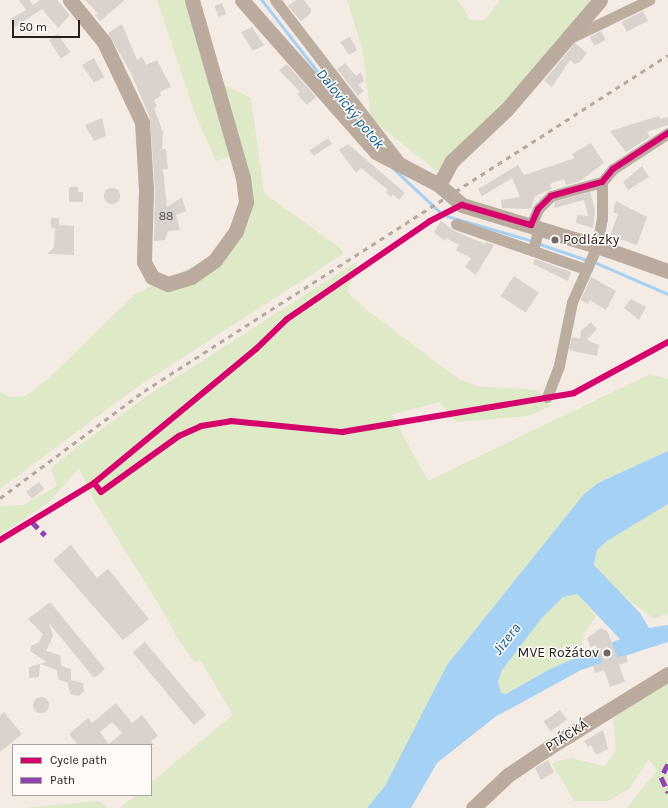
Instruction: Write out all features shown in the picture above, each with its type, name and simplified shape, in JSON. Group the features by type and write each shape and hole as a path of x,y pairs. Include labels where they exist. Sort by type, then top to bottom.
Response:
{"main road":[{"path":"70,0 104,42 142,122 146,189 144,262 152,277 168,284 191,277 215,260 236,231 246,202 243,178 192,0"},
{"path":"242,0 371,147 382,155 438,185 462,205 535,226 668,271"},
{"path":"438,185 452,160 507,109 600,0"},
{"name":"PTÁCKÁ","path":"473,808 520,767 668,674"}],"street":[{"path":"275,0 399,164"},
{"path":"566,40 648,0"},
{"path":"533,250 538,210 551,196 602,182 613,169 668,133"},
{"path":"547,397 559,364 572,302 585,269 597,246 602,219 602,182"},
{"path":"456,224 585,269"}],"green space":[{"path":"157,0 190,0 232,156 216,161 195,114"},
{"path":"347,0 458,0 470,20 485,20 500,0 599,0 503,111 437,172 371,118 362,48"},
{"path":"222,84 251,98 264,193 340,248 343,254 140,385 0,489 0,392 10,397 25,396 48,379 134,295 233,247 248,224 252,208 243,162"},
{"path":"358,261 347,292 367,310 460,380 478,386 537,390 551,406 528,416 457,422 439,402 392,415 428,481 650,374 668,379 668,451 598,483 584,494 447,665 385,786 367,808 120,808 135,796 152,796 152,781 233,715 201,661 194,662 176,636 166,616 96,504 79,468 49,502 0,535 0,506 23,505 57,486 51,468 147,396"},
{"path":"668,504 668,613 654,619 621,594 594,565 597,550 607,541"},
{"path":"577,594 596,616 584,634 579,657 550,669 506,694 501,693 498,682 502,670 542,618 563,597"},
{"path":"668,682 668,808 627,808 657,770 649,759 630,788 608,801 574,801 552,763 571,758 605,766 616,750 613,718"},
{"path":"99,801 108,808 24,808"}],"water":[{"name":"Jizera","path":"668,451 668,504 607,541 597,550 594,565 640,613 649,628 668,625 668,642 581,670 495,717 437,763 411,808 367,808 385,786 447,665 584,494 598,483","holes":["577,594 620,639 550,669 506,694 501,693 498,682 502,670 542,618 563,597"]}],"building":[{"path":"19,0 29,0 33,5 40,0 57,0 70,15 58,28 42,9 15,27 10,19 26,10"},
{"path":"85,0 125,0 100,21 95,15 98,13"},
{"path":"296,0 304,0 311,9 310,14 301,21 288,6"},
{"path":"222,3 226,14 219,17 214,6"},
{"path":"643,11 648,21 627,32 622,22"},
{"path":"122,24 137,60 142,57 146,65 157,60 171,87 160,92 161,96 154,100 157,106 154,108 163,132 162,149 166,149 168,169 163,169 167,207 182,197 186,211 176,215 180,230 168,231 165,240 154,241 155,189 150,118 131,73 108,33"},
{"path":"252,27 264,45 253,51 241,32"},
{"path":"601,31 606,40 594,46 590,37"},
{"path":"58,34 70,52 61,58 49,40"},
{"path":"350,37 357,50 349,55 340,42"},
{"path":"575,43 587,53 580,62 575,64 570,60 552,87 544,81"},
{"path":"94,58 104,77 94,83 82,65"},
{"path":"345,63 356,76 361,72 364,81 358,85 364,91 358,96 337,69"},
{"path":"287,64 316,97 307,105 297,94 300,92 279,70"},
{"path":"659,116 660,119 668,117 668,125 647,132 650,137 626,152 610,131"},
{"path":"102,118 106,136 94,141 85,125"},
{"path":"328,138 332,144 314,156 310,150"},
{"path":"591,143 604,163 580,181 566,185 564,179 550,184 552,189 535,196 531,209 502,208 501,200 520,197 512,178 482,196 478,189 518,165 524,175 575,158 572,154"},
{"path":"348,144 405,193 399,200 393,194 391,197 386,192 388,190 361,168 356,173 339,150"},
{"path":"642,166 649,177 628,190 623,182"},
{"path":"69,187 78,187 78,192 83,192 83,202 69,202"},
{"path":"112,188 118,190 120,196 118,202 112,204 106,202 104,196 106,190"},
{"path":"590,192 595,210 593,228 576,223 577,215 588,216 584,200 554,208 555,202"},
{"path":"616,201 647,217 637,245 610,236 618,214 613,212"},
{"path":"51,218 59,218 59,225 74,226 74,255 47,254 54,247 55,228 51,228"},
{"path":"441,221 454,231 485,244 486,242 494,245 476,275 465,267 471,258 456,250 459,245 446,238 445,241 434,232"},
{"path":"535,259 571,272 568,281 533,264"},
{"path":"514,276 539,293 525,313 501,296"},
{"path":"591,277 616,291 606,310 590,300 588,304 581,300"},
{"path":"631,299 646,307 639,320 624,308"},
{"path":"591,322 597,329 587,340 599,345 597,356 569,350 572,337 580,339 581,331"},
{"path":"39,482 44,489 31,499 26,491"},
{"path":"71,545 97,578 108,569 149,619 123,640 53,560"},
{"path":"50,602 105,669 94,678 49,623 53,636 46,651 60,655 61,666 71,669 71,680 83,683 84,692 78,696 70,694 68,683 58,679 57,670 40,664 47,662 30,651 31,646 39,642 43,634 28,619"},
{"path":"601,628 607,631 618,658 626,655 628,662 619,665 625,682 610,687 604,670 595,673 593,666 602,663 596,645 590,647 587,638"},
{"path":"145,642 206,715 194,725 133,652"},
{"path":"40,664 39,677 29,678 29,667"},
{"path":"41,697 47,699 49,705 47,711 41,713 35,711 33,705 35,699"},
{"path":"116,703 132,723 142,715 158,736 151,741 154,745 77,744 69,734 88,718 92,723","holes":["112,722 122,733 109,744 100,732"]},
{"path":"560,710 567,720 550,731 544,721"},
{"path":"4,712 22,734 0,752 0,716"},
{"path":"603,730 608,749 596,755 591,745 588,747 584,741"},
{"path":"548,760 554,772 541,780 535,768"}],"waterway":[{"name":"Dalovický potok","path":"262,0 343,104"},
{"name":"Dalovický potok","path":"392,167 441,213"},
{"name":"Dalovický potok","path":"447,216 533,241"},
{"name":"Dalovický potok","path":"537,243 587,260"},
{"name":"Dalovický potok","path":"594,262 668,294"}],"railway":[{"path":"0,498 144,391 668,55"}],"marked path":[{"path":"31,521 45,535"},
{"path":"668,764 661,777 668,792"}],"cycle path":[{"path":"0,540 94,483 256,349 287,319 430,221 462,205 531,225 538,209 551,196 602,182 613,169 668,133"},
{"path":"94,483 101,492 179,436 201,426 231,421 342,432 574,393 668,342"}],"place":[{"name":"Podlázky","path":"555,240"},
{"name":"MVE Rožátov","path":"607,653"}]}
